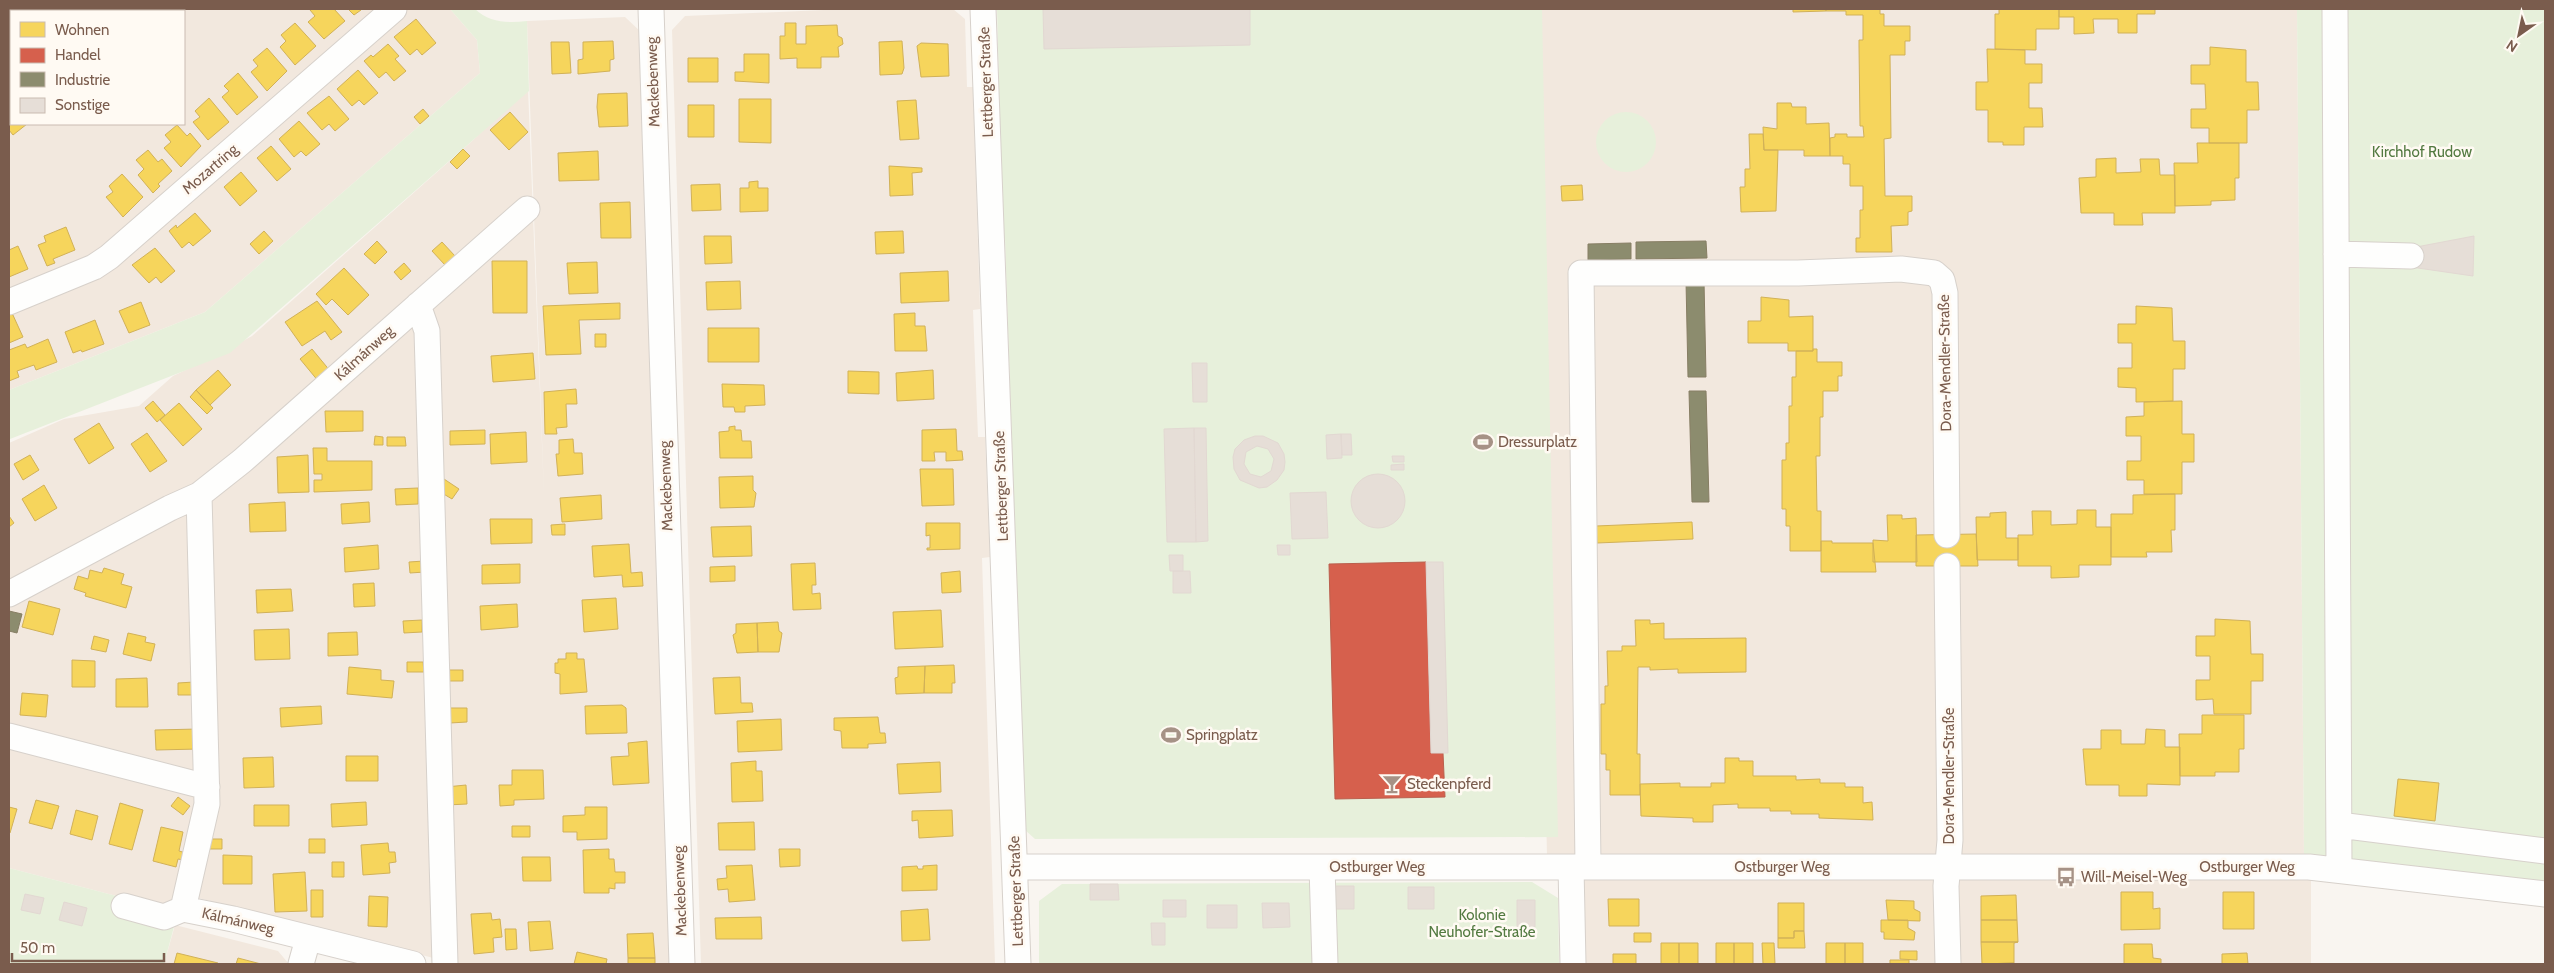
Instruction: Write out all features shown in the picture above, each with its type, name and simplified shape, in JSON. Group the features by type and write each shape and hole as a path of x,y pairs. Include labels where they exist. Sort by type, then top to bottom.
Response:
{"street":[{"name":"Mozartring","path":"9,302 94,267 109,257 394,9"},
{"name":"Mackebenweg","path":"651,9 682,964"},
{"name":"Lettberger Straße","path":"983,9 1016,867 1018,964"},
{"path":"2334,9 2339,870"},
{"name":"Kálmánweg","path":"9,594 161,512 199,495 242,461 527,209"},
{"path":"2336,254 2411,256"},
{"name":"Dora-Mendler-Straße","path":"1579,867 1581,273 1798,273 1901,269 1934,273 1942,280 1945,293 1947,535"},
{"path":"418,305 427,331 445,964"},
{"name":"Kálmánweg","path":"199,495 207,804 183,909 233,918 308,939 413,964"},
{"name":"Dora-Mendler-Straße","path":"1948,566 1950,840 1948,867"},
{"path":"9,736 207,787"},
{"path":"2339,825 2545,851"},
{"name":"Ostburger Weg","path":"1016,867 2309,867 2545,894"},
{"path":"1322,867 1325,964"},
{"path":"1573,964 1579,867"},
{"path":"1948,867 1948,964"},
{"path":"124,906 164,917 183,909"},
{"path":"301,964 308,939"}],"shaded area":[{"path":"9,9 66,9 10,10 9,59"},
{"path":"382,9 97,258 9,293 10,77 10,125 185,125 185,10 86,10"},
{"path":"407,9 450,9 477,40 480,73 205,312 9,390 9,309 103,272"},
{"path":"846,9 953,9 965,19 967,87 973,87 980,309 973,310 978,437 985,437 990,557 982,558 995,964 701,964 672,30 685,16"},
{"path":"1530,9 2297,9 2304,857 2063,857 2032,854 1547,856"},
{"path":"625,17 641,32 671,964 457,964 183,894 178,912 9,868 9,443 64,419 139,406 173,376 252,336 471,142 528,88 544,495 527,21"},
{"path":"2311,873 2311,964 1952,964 1958,881 1963,876"},
{"path":"1935,877 1942,964 1580,964 1578,888 1584,878"},
{"path":"175,925 278,951 289,964 164,964"}],"green space":[{"path":"450,9 475,9 486,17 499,21 527,21 529,91 230,353 10,439 9,390 205,312 480,73 477,40"},
{"path":"997,9 1542,9 1558,837 1035,839 1025,830 1005,239 1003,237"},
{"name":"Kirchhof Rudow","path":"2297,9 2545,9 2545,885 2304,857"},
{"path":"1620,112 1632,112 1643,117 1651,125 1656,136 1654,154 1643,167 1632,172 1620,172 1609,167 1601,159 1596,148 1596,136 1601,125 1609,117"},
{"path":"9,868 178,912 164,964 9,964"},
{"name":"Kolonie Neuhofer-Straße","path":"1532,882 1558,898 1559,964 1039,964 1039,901 1062,884"}],"building: Wohnen":[{"path":"9,9 37,10 10,10 10,22"},
{"path":"334,9 345,21 324,39 308,22 315,16 310,10"},
{"path":"348,9 360,9 361,10 354,15"},
{"path":"1793,9 1826,9 1826,11 1793,12"},
{"path":"1826,9 1880,9 1880,14 1884,14 1884,26 1910,26 1910,41 1905,41 1905,55 1890,55 1891,138 1884,139 1885,196 1912,196 1912,211 1908,212 1908,225 1891,226 1892,252 1856,252 1856,238 1860,238 1860,210 1863,210 1863,186 1850,186 1850,164 1843,164 1843,156 1830,156 1830,138 1835,137 1835,134 1847,134 1847,137 1864,137 1863,126 1860,126 1859,46 1859,40 1863,40 1863,15 1846,15 1846,11 1826,11"},
{"path":"1999,9 2059,9 2059,29 2036,29 2036,50 1995,49 1995,14 1999,14"},
{"path":"2059,9 2155,9 2155,14 2137,14 2137,33 2118,33 2118,19 2093,19 2094,33 2074,34 2074,17 2059,17"},
{"path":"416,19 436,43 422,55 417,49 410,55 394,37"},
{"path":"295,23 316,46 295,65 280,47 286,41 281,35"},
{"path":"785,23 796,23 796,44 806,44 806,26 837,25 838,36 842,38 843,44 838,47 839,57 821,57 821,68 797,68 797,58 780,59 780,36 785,36"},
{"path":"613,41 614,59 610,60 610,71 578,74 578,60 583,59 583,42"},
{"path":"902,41 904,68 902,74 880,75 879,42"},
{"path":"551,42 569,42 571,73 552,74"},
{"path":"921,43 948,44 949,76 921,77 917,46"},
{"path":"388,44 399,56 395,59 406,71 394,81 386,72 379,78 364,61 371,55 373,57"},
{"path":"2210,47 2246,50 2246,82 2258,82 2259,110 2247,110 2247,143 2209,143 2209,128 2191,128 2191,109 2206,109 2205,84 2191,84 2191,65 2210,65"},
{"path":"267,48 287,71 267,91 251,72 258,66 253,60"},
{"path":"1987,49 2025,50 2025,64 2042,64 2042,83 2029,83 2029,108 2042,108 2043,127 2024,127 2024,145 2003,145 2003,142 1988,142 1988,110 1976,110 1976,82 1988,82"},
{"path":"744,54 769,54 769,83 735,81 735,72 744,72"},
{"path":"688,58 718,58 718,82 688,82"},
{"path":"358,70 378,93 364,105 359,100 352,106 337,89"},
{"path":"238,73 258,97 237,115 222,97 229,91 224,86"},
{"path":"627,93 628,126 599,127 598,94"},
{"path":"329,96 349,119 335,131 329,124 322,130 307,113"},
{"path":"209,98 229,122 208,140 193,122 200,117 195,111"},
{"path":"739,99 771,99 771,143 739,142"},
{"path":"916,100 919,139 900,140 897,101"},
{"path":"9,102 10,125 26,125 13,135 9,130"},
{"path":"1777,103 1791,103 1792,107 1806,107 1806,124 1829,123 1830,156 1804,156 1804,150 1764,150 1763,127 1777,129"},
{"path":"688,105 714,105 714,137 688,137"},
{"path":"423,109 429,116 420,124 414,117"},
{"path":"510,112 528,132 509,150 490,130"},
{"path":"299,121 320,144 306,156 301,151 294,157 279,139"},
{"path":"177,125 187,136 190,133 201,146 181,167 164,148 171,142 165,135"},
{"path":"1749,134 1763,134 1764,150 1778,150 1776,211 1741,212 1740,187 1745,187 1745,169 1750,169"},
{"path":"2197,143 2239,143 2239,178 2235,178 2235,200 2211,201 2211,205 2175,206 2174,163 2198,163"},
{"path":"271,146 291,169 277,181 257,158"},
{"path":"463,149 470,156 457,169 450,162"},
{"path":"148,150 158,162 162,159 172,171 158,184 160,186 153,193 138,175 144,169 136,160"},
{"path":"598,151 599,180 559,181 558,153"},
{"path":"2116,158 2116,173 2141,172 2140,159 2159,159 2160,175 2175,175 2175,213 2142,213 2143,225 2114,225 2114,213 2081,213 2079,178 2096,177 2096,159"},
{"path":"889,166 922,168 922,172 912,173 913,195 890,196"},
{"path":"241,172 257,191 240,206 224,187"},
{"path":"122,174 143,197 123,217 106,197 113,192 109,186"},
{"path":"758,181 758,188 768,188 768,211 740,212 740,188 749,188 749,182"},
{"path":"720,184 721,210 692,211 691,185"},
{"path":"1582,185 1583,200 1562,201 1561,186"},
{"path":"630,202 631,238 601,238 600,203"},
{"path":"195,213 211,231 193,246 189,242 182,248 169,231 176,225 177,228"},
{"path":"66,227 75,250 53,259 55,263 47,266 38,245 46,242 44,236"},
{"path":"264,231 273,241 259,254 250,244"},
{"path":"903,231 904,253 876,254 875,232"},
{"path":"704,236 731,236 732,263 705,264"},
{"path":"377,241 387,252 375,264 364,254"},
{"path":"442,242 455,256 445,265 432,251"},
{"path":"18,246 28,269 9,277 9,250"},
{"path":"155,248 175,271 161,283 156,277 149,283 132,265"},
{"path":"492,261 527,261 527,313 493,313"},
{"path":"597,262 598,293 569,294 567,263"},
{"path":"404,263 411,271 401,280 394,272"},
{"path":"344,268 369,295 348,315 332,299 326,305 316,294"},
{"path":"948,271 949,301 901,303 900,273"},
{"path":"740,281 741,309 707,310 706,282"},
{"path":"1761,297 1789,300 1789,317 1813,316 1813,351 1788,351 1788,343 1748,343 1748,321 1761,321"},
{"path":"317,301 342,332 331,340 325,331 302,346 285,322"},
{"path":"141,302 150,325 129,333 119,311"},
{"path":"620,303 620,319 579,320 581,354 546,355 543,306"},
{"path":"2136,306 2172,308 2173,341 2185,341 2185,369 2173,369 2173,401 2136,402 2136,388 2118,387 2118,368 2132,368 2132,343 2118,343 2118,324 2136,324"},
{"path":"12,313 23,337 9,343 9,315"},
{"path":"915,313 915,326 925,326 927,351 895,351 894,314"},
{"path":"95,320 104,344 82,352 81,350 73,353 65,332"},
{"path":"708,328 759,328 759,362 708,362"},
{"path":"595,334 606,334 606,347 595,347"},
{"path":"48,339 57,362 36,370 34,365 17,371 19,377 9,381 9,350 25,344 27,348"},
{"path":"312,349 331,372 319,382 300,359"},
{"path":"1813,349 1817,349 1817,362 1842,362 1842,376 1838,376 1838,391 1823,391 1823,417 1820,417 1820,456 1816,456 1817,511 1821,511 1821,551 1790,551 1790,526 1786,526 1786,509 1782,509 1782,460 1786,460 1786,443 1789,443 1789,406 1792,406 1792,377 1796,377 1796,351 1813,351"},
{"path":"533,353 535,379 493,382 491,356"},
{"path":"218,370 231,385 210,405 196,390"},
{"path":"933,370 934,399 897,401 896,373"},
{"path":"848,371 879,372 879,394 848,393"},
{"path":"722,384 764,385 765,405 745,406 745,412 735,412 734,407 723,407"},
{"path":"576,389 577,404 566,404 567,427 556,428 557,434 545,434 544,392"},
{"path":"196,390 213,408 207,414 190,397"},
{"path":"153,401 165,415 157,422 145,408"},
{"path":"2182,401 2182,434 2194,434 2194,462 2182,462 2182,494 2144,494 2144,480 2127,480 2127,461 2141,461 2141,436 2126,436 2126,417 2144,416 2144,402"},
{"path":"179,403 202,429 183,446 160,420"},
{"path":"325,411 363,411 363,431 326,432"},
{"path":"99,423 114,448 89,464 74,439"},
{"path":"735,426 735,430 741,430 742,441 751,441 752,458 720,458 719,432 729,431 729,427"},
{"path":"956,429 957,451 962,451 963,460 946,461 946,452 934,452 935,461 922,461 922,430"},
{"path":"485,430 485,444 450,445 450,431"},
{"path":"526,432 527,462 491,464 490,434"},
{"path":"147,433 167,461 150,472 131,444"},
{"path":"375,436 383,437 383,445 374,445"},
{"path":"387,437 405,437 406,446 387,446"},
{"path":"573,439 574,453 582,453 583,474 558,476 556,454 559,454 559,440"},
{"path":"313,448 327,448 327,461 372,461 372,490 314,492 314,480 322,480 322,474 314,474"},
{"path":"30,455 39,470 23,480 14,464"},
{"path":"308,455 309,492 278,493 277,457"},
{"path":"920,469 953,469 954,505 922,506"},
{"path":"753,476 753,490 756,493 754,507 720,508 719,477"},
{"path":"444,479 459,489 452,499 437,490"},
{"path":"44,485 57,508 35,521 22,499"},
{"path":"418,488 418,504 396,505 395,489"},
{"path":"2175,494 2175,530 2171,530 2172,552 2146,552 2147,557 2111,557 2111,514 2133,514 2133,495"},
{"path":"601,495 602,519 562,522 560,498"},
{"path":"285,502 286,531 250,532 249,504"},
{"path":"369,502 370,522 342,524 341,504"},
{"path":"2077,510 2096,510 2096,527 2111,527 2111,565 2079,565 2079,577 2051,578 2051,566 2018,566 2018,535 2033,535 2032,511 2051,511 2051,525 2077,524"},
{"path":"2006,512 2006,538 2018,538 2018,560 1977,560 1976,517 1990,517 1990,513"},
{"path":"1887,515 1902,515 1902,519 1916,518 1917,562 1873,562 1873,540 1888,541"},
{"path":"9,516 14,523 9,527"},
{"path":"490,519 532,519 532,543 491,544"},
{"path":"1692,522 1693,539 1597,543 1596,526"},
{"path":"926,523 960,523 960,549 927,550 927,548 930,548 930,535 926,536"},
{"path":"565,524 565,535 552,535 551,525"},
{"path":"751,526 752,556 713,557 711,527"},
{"path":"1976,534 1978,566 1916,566 1916,535"},
{"path":"1821,541 1832,541 1832,543 1873,543 1876,572 1821,572"},
{"path":"629,544 631,573 642,572 643,586 623,587 622,575 594,577 592,546"},
{"path":"378,545 379,569 345,572 344,548"},
{"path":"424,561 425,572 410,573 409,562"},
{"path":"815,563 816,585 812,585 812,594 820,593 821,609 793,610 791,564"},
{"path":"520,564 520,583 482,584 482,565"},
{"path":"735,566 735,581 710,582 710,567"},
{"path":"104,568 124,574 121,584 132,587 126,608 85,596 86,593 74,589 78,576 88,579 90,570 102,573"},
{"path":"960,571 961,592 942,593 941,573"},
{"path":"374,583 375,606 354,607 353,584"},
{"path":"291,589 293,611 257,613 256,590"},
{"path":"616,598 618,629 584,632 582,600"},
{"path":"29,601 60,609 53,635 22,627"},
{"path":"517,604 518,627 481,630 480,606"},
{"path":"941,610 943,647 895,649 893,612"},
{"path":"2215,619 2250,621 2251,654 2263,654 2263,681 2251,681 2251,714 2214,714 2213,699 2196,700 2196,680 2210,680 2210,656 2196,656 2196,636 2215,636"},
{"path":"422,620 422,632 404,633 403,621"},
{"path":"1635,620 1650,620 1650,624 1664,623 1664,639 1746,638 1746,672 1678,673 1678,669 1650,670 1650,667 1638,667 1637,754 1640,754 1640,795 1610,795 1610,770 1606,770 1606,754 1601,754 1601,704 1605,704 1605,686 1608,686 1607,651 1622,651 1622,646 1636,646"},
{"path":"778,622 779,631 782,633 779,652 758,652 757,623"},
{"path":"757,623 758,652 737,653 733,635 736,633 736,624"},
{"path":"289,629 290,659 255,660 254,630"},
{"path":"357,632 358,655 328,656 328,633"},
{"path":"128,633 146,637 145,642 155,644 151,661 123,654"},
{"path":"94,636 109,640 106,652 91,649"},
{"path":"566,653 577,653 577,659 584,659 587,692 560,694 560,674 555,673 555,663 558,663 558,659 566,659"},
{"path":"72,660 95,661 95,687 72,687"},
{"path":"407,662 423,662 424,672 407,672"},
{"path":"954,665 955,683 952,683 952,693 924,693 925,666"},
{"path":"925,666 924,693 896,694 895,678 898,677 898,667"},
{"path":"349,667 381,670 381,680 394,681 392,698 347,694"},
{"path":"447,670 463,670 463,681 448,681"},
{"path":"740,677 741,703 752,703 753,712 715,714 713,678"},
{"path":"147,678 148,707 116,707 116,679"},
{"path":"194,682 194,695 178,695 178,683"},
{"path":"22,693 48,695 46,717 20,715"},
{"path":"622,705 626,708 627,733 586,734 585,706"},
{"path":"321,706 322,724 281,727 280,708"},
{"path":"450,708 467,708 467,722 450,723"},
{"path":"2202,715 2244,715 2244,749 2239,749 2239,772 2215,772 2215,776 2180,776 2179,734 2202,734"},
{"path":"878,717 880,733 885,733 886,743 868,744 868,748 842,748 841,731 834,730 834,718"},
{"path":"781,719 782,750 738,752 737,721"},
{"path":"198,729 199,749 156,750 155,730"},
{"path":"2146,729 2165,730 2165,747 2180,747 2180,785 2147,784 2147,796 2119,796 2119,785 2086,785 2083,749 2101,749 2101,730 2121,730 2121,744 2145,744"},
{"path":"647,741 649,783 613,785 611,757 629,756 628,743"},
{"path":"346,756 378,756 378,781 346,781"},
{"path":"273,757 274,787 244,788 243,758"},
{"path":"1725,758 1753,761 1753,776 1796,776 1796,780 1820,779 1820,783 1845,783 1845,787 1863,787 1863,803 1872,802 1873,820 1819,818 1819,814 1791,814 1791,811 1770,811 1770,808 1738,808 1738,804 1713,805 1713,822 1693,822 1693,818 1641,816 1640,784 1680,783 1680,787 1711,787 1711,783 1725,783"},
{"path":"756,761 756,771 762,771 763,801 732,802 731,763"},
{"path":"940,762 941,792 899,794 897,764"},
{"path":"512,770 543,770 544,799 514,800 514,805 500,806 499,785 512,785"},
{"path":"2398,779 2439,783 2435,821 2394,816"},
{"path":"466,785 467,804 447,805 446,787"},
{"path":"178,797 190,806 183,815 171,806"},
{"path":"36,800 59,806 52,829 29,823"},
{"path":"366,802 367,825 332,827 331,804"},
{"path":"120,803 143,810 132,850 109,844"},
{"path":"254,805 289,805 289,826 254,826"},
{"path":"9,807 17,809 10,833 9,832"},
{"path":"585,807 607,807 607,839 577,840 577,832 563,832 563,816 585,815"},
{"path":"76,810 98,816 92,840 70,834"},
{"path":"952,810 953,836 919,838 918,820 912,821 912,811"},
{"path":"754,822 755,850 719,850 718,823"},
{"path":"512,826 530,826 530,837 512,837"},
{"path":"161,827 183,832 179,851 186,853 184,860 178,859 176,867 153,861"},
{"path":"209,839 222,839 222,849 208,849"},
{"path":"309,839 325,839 325,853 309,853"},
{"path":"388,843 389,852 395,852 396,862 389,863 390,873 363,875 361,845"},
{"path":"609,849 609,859 614,859 615,872 625,872 625,883 615,883 615,889 609,888 609,893 584,893 583,850"},
{"path":"779,849 800,849 800,866 780,867"},
{"path":"223,855 252,856 252,884 223,884"},
{"path":"522,857 550,857 551,881 523,881"},
{"path":"332,862 344,862 344,877 332,877"},
{"path":"752,865 755,900 729,902 728,889 718,890 717,879 727,878 726,866"},
{"path":"937,865 937,890 902,891 902,867 917,866 918,869 923,869 923,866"},
{"path":"305,872 307,911 275,912 273,874"},
{"path":"311,890 323,890 323,917 311,917"},
{"path":"2121,892 2153,892 2153,909 2160,908 2160,929 2121,930"},
{"path":"2223,892 2254,892 2254,929 2223,929"},
{"path":"2016,895 2017,920 1981,920 1981,896"},
{"path":"369,896 388,897 387,927 368,926"},
{"path":"1608,899 1639,899 1639,926 1609,926"},
{"path":"1886,900 1914,901 1914,909 1920,912 1920,921 1888,920"},
{"path":"1778,903 1804,903 1804,931 1794,931 1794,938 1778,938"},
{"path":"928,909 930,940 902,941 901,911"},
{"path":"491,913 492,920 500,919 502,937 493,938 494,952 474,954 471,914"},
{"path":"761,917 762,939 716,939 715,918"},
{"path":"1881,920 1908,920 1908,928 1915,932 1914,940 1884,939 1884,932 1881,932"},
{"path":"1981,920 2017,920 2018,942 1981,942"},
{"path":"550,921 553,949 530,951 528,922"},
{"path":"505,929 516,929 517,949 506,950"},
{"path":"1794,931 1804,931 1805,948 1778,948 1778,938 1794,938"},
{"path":"653,933 655,958 628,958 627,934"},
{"path":"1634,933 1651,933 1651,942 1634,942"},
{"path":"1981,942 2018,942 2014,943 2014,963 1982,964"},
{"path":"1661,943 1679,943 1679,964 1661,964"},
{"path":"1679,943 1698,943 1698,964 1679,964"},
{"path":"1716,943 1734,943 1734,964 1716,964"},
{"path":"1734,943 1753,943 1753,964 1734,964"},
{"path":"1762,943 1774,943 1775,964 1763,964"},
{"path":"1826,943 1845,943 1845,964 1826,964"},
{"path":"1845,943 1863,943 1863,964 1845,964"},
{"path":"2124,944 2152,944 2153,958 2161,959 2161,964 2124,964"},
{"path":"1900,951 1917,951 1917,960 1900,959"},
{"path":"577,952 607,959 606,964 574,964"},
{"path":"177,953 218,963 174,964"},
{"path":"2247,953 2248,964 2222,964 2222,954"},
{"path":"1613,954 1636,954 1636,964 1613,964"},
{"path":"238,958 261,964 236,964"},
{"path":"628,958 655,958 655,964 628,964"},
{"path":"1890,960 1909,960 1909,964 1890,964"},
{"path":"2014,963 2014,964 1982,964"}],"building: Handel":[{"path":"1426,562 1431,753 1443,753 1445,797 1335,799 1329,564"}],"building: Industrie":[{"path":"1706,241 1707,258 1636,259 1636,242"},
{"path":"1631,243 1631,259 1588,260 1588,244"},
{"path":"1686,281 1704,281 1706,377 1688,377"},
{"path":"1689,391 1706,391 1709,502 1692,502"},
{"path":"9,611 22,614 17,633 9,631"}],"building: Sonstige":[{"path":"1043,9 1250,9 1250,45 1044,49"},
{"path":"2474,236 2473,276 2411,267 2411,248"},
{"path":"1192,363 1207,363 1207,402 1193,402"},
{"path":"1194,428 1196,542 1167,542 1164,429"},
{"path":"1194,428 1206,428 1208,541 1196,542"},
{"path":"1341,434 1342,458 1327,459 1326,435"},
{"path":"1341,434 1351,434 1352,455 1342,455"},
{"path":"1255,436 1263,436 1278,443 1284,454 1284,470 1277,480 1267,487 1259,488 1240,480 1234,469 1233,457 1235,449 1244,440","holes":["1257,446 1268,449 1274,459 1271,471 1261,477 1250,474 1244,464 1246,452"]},
{"path":"1392,456 1404,456 1404,462 1393,462"},
{"path":"1404,464 1404,470 1391,470 1391,465"},
{"path":"1378,474 1388,476 1397,482 1403,491 1405,501 1403,511 1397,520 1388,526 1378,528 1368,526 1359,520 1353,511 1351,501 1353,491 1359,482 1368,476"},
{"path":"1326,492 1328,538 1292,539 1290,493"},
{"path":"1277,545 1290,545 1290,555 1278,555"},
{"path":"1169,555 1183,555 1183,571 1170,571"},
{"path":"1426,562 1443,562 1448,753 1431,753"},
{"path":"1173,571 1190,571 1191,593 1173,593"},
{"path":"1090,884 1118,884 1119,900 1090,900"},
{"path":"1333,886 1354,886 1354,909 1333,909"},
{"path":"1408,887 1434,887 1434,909 1408,909"},
{"path":"25,894 44,898 40,914 21,910"},
{"path":"1163,900 1186,900 1186,917 1163,917"},
{"path":"1517,900 1535,900 1535,927 1517,927"},
{"path":"64,902 87,908 82,926 59,920"},
{"path":"1262,903 1289,903 1290,927 1263,928"},
{"path":"1207,905 1237,905 1237,928 1207,928"},
{"path":"1151,923 1165,923 1165,945 1152,945"}],"place":[{"name":"Dressurplatz","path":"1483,442"},
{"name":"Springplatz","path":"1171,735"},
{"name":"Steckenpferd","path":"1392,784"},
{"name":"Will-Meisel-Weg","path":"2066,877"}]}
